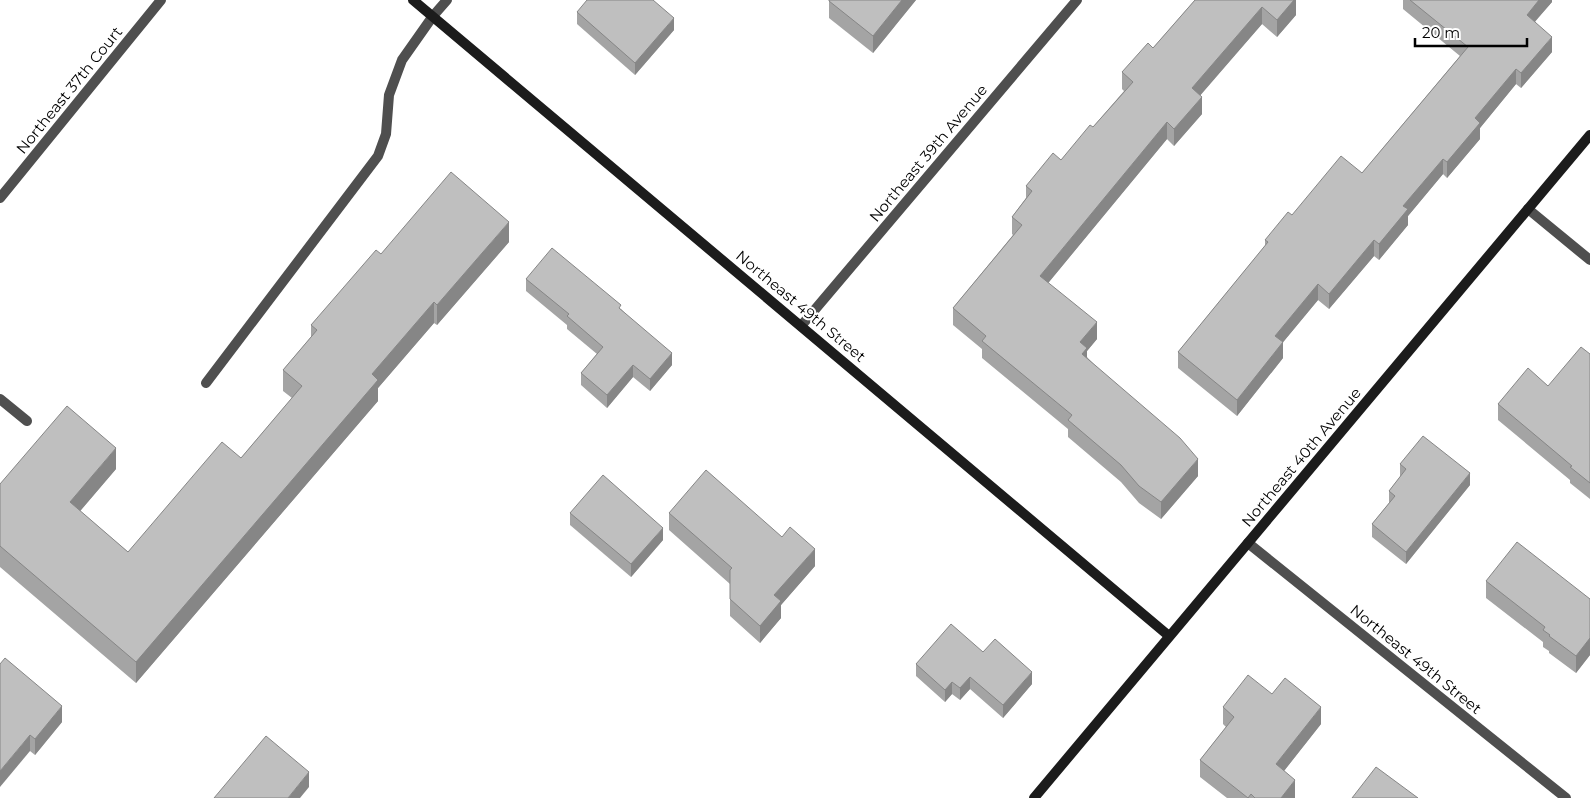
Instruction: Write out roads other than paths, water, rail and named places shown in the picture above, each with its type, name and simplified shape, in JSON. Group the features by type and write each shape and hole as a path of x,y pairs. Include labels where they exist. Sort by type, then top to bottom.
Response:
{"street":[{"name":"Northeast 37th Court","path":"0,198 160,0"},
{"name":"Northeast 49th Street","path":"413,0 1169,636"},
{"path":"206,383 378,156 386,134 389,95 402,60 433,16 447,0"},
{"name":"Northeast 39th Avenue","path":"801,326 1077,0"},
{"name":"Northeast 40th Avenue","path":"1034,798 1590,135"},
{"path":"1528,209 1590,260"},
{"path":"0,399 27,421"},
{"name":"Northeast 49th Street","path":"1248,543 1566,798"}]}
